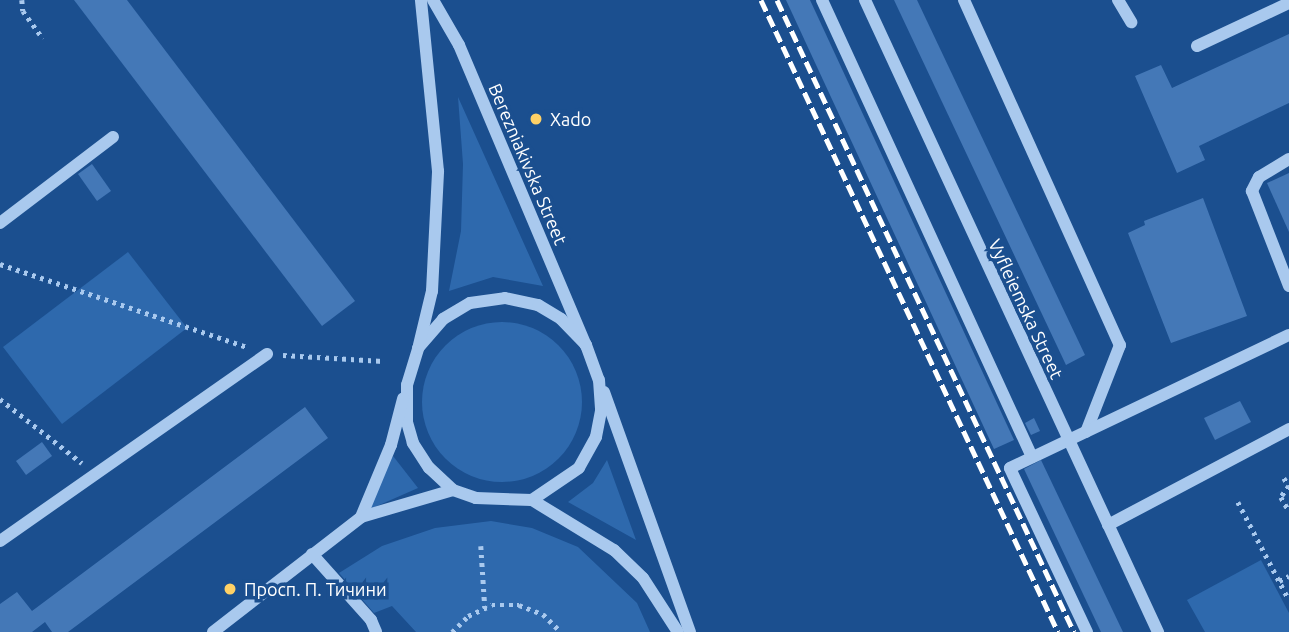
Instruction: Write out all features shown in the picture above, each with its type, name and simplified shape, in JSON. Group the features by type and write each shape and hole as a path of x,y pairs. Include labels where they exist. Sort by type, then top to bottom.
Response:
{"street":[{"path":"360,517 391,446 432,291 438,172 421,0"},
{"name":"Berezniakivska Street","path":"433,0 459,45 586,345"},
{"path":"822,0 1032,457"},
{"name":"Vyfleiemska Street","path":"865,0 1158,632"},
{"path":"964,0 1120,345 1086,432"},
{"path":"1118,0 1131,22"},
{"path":"1197,46 1289,4"},
{"path":"0,223 113,138"},
{"path":"1289,159 1259,177 1252,191 1289,286"},
{"path":"418,348 443,319 470,303 506,298 538,305 561,319 586,345 691,632"},
{"path":"1087,632 1010,468 1289,335"},
{"path":"0,541 267,354"},
{"path":"532,500 579,468 591,450 601,411 599,380"},
{"path":"407,385 413,443 429,468 453,490 476,498 532,500 614,550 643,578 678,632"},
{"path":"1108,525 1289,429"},
{"path":"213,632 360,517 453,490"},
{"path":"312,554 371,620 376,632"}],"path":[{"path":"22,0 23,11 43,39"},
{"path":"0,264 267,354 383,360"},
{"path":"0,399 96,474"},
{"path":"1284,478 1289,486 1281,497 1289,511"},
{"path":"1238,502 1289,600"},
{"path":"481,546 485,608"},
{"path":"1279,581 1289,576"},
{"path":"452,632 468,616 485,608 519,605 543,614 561,632"}],"shaded area":[{"path":"458,97 543,286 493,277 449,291 461,231 463,164"},
{"path":"128,252 187,328 62,424 3,347"},
{"path":"502,322 533,328 559,345 576,371 582,402 576,433 559,459 533,476 502,482 471,476 445,459 428,433 422,402 428,371 445,345 471,328"},
{"path":"393,456 418,488 368,510"},
{"path":"607,460 636,540 568,502 593,483"},
{"path":"491,521 532,528 578,547 637,603 650,632 416,632 392,606 374,613 339,573 382,546 435,528"},
{"path":"1261,560 1289,613 1289,632 1205,632 1187,600"}],"building":[{"path":"74,0 127,0 355,301 322,326"},
{"path":"786,0 810,0 1014,440 994,449"},
{"path":"894,0 917,0 1085,355 1066,365"},
{"path":"1289,34 1289,103 1199,146 1205,160 1177,173 1135,76 1161,65 1172,88"},
{"path":"92,164 111,191 97,201 78,174"},
{"path":"1289,173 1289,232 1267,183"},
{"path":"1203,198 1247,316 1171,343 1128,233 1145,225 1144,221"},
{"path":"1240,401 1251,422 1215,440 1204,418"},
{"path":"305,407 328,438 68,632 52,632 45,622 32,632 0,632 0,604 17,592 32,611"},
{"path":"1034,418 1040,431 1031,435 1025,423"},
{"path":"42,442 52,456 26,475 16,461"},
{"path":"1041,460 1123,632 1101,632 1024,469"}],"railway":[{"path":"761,0 1058,632"},
{"path":"777,0 1074,632"}],"place":[{"name":"Xado","path":"536,119"},
{"name":"Просп. П. Тичини","path":"230,589"}]}
